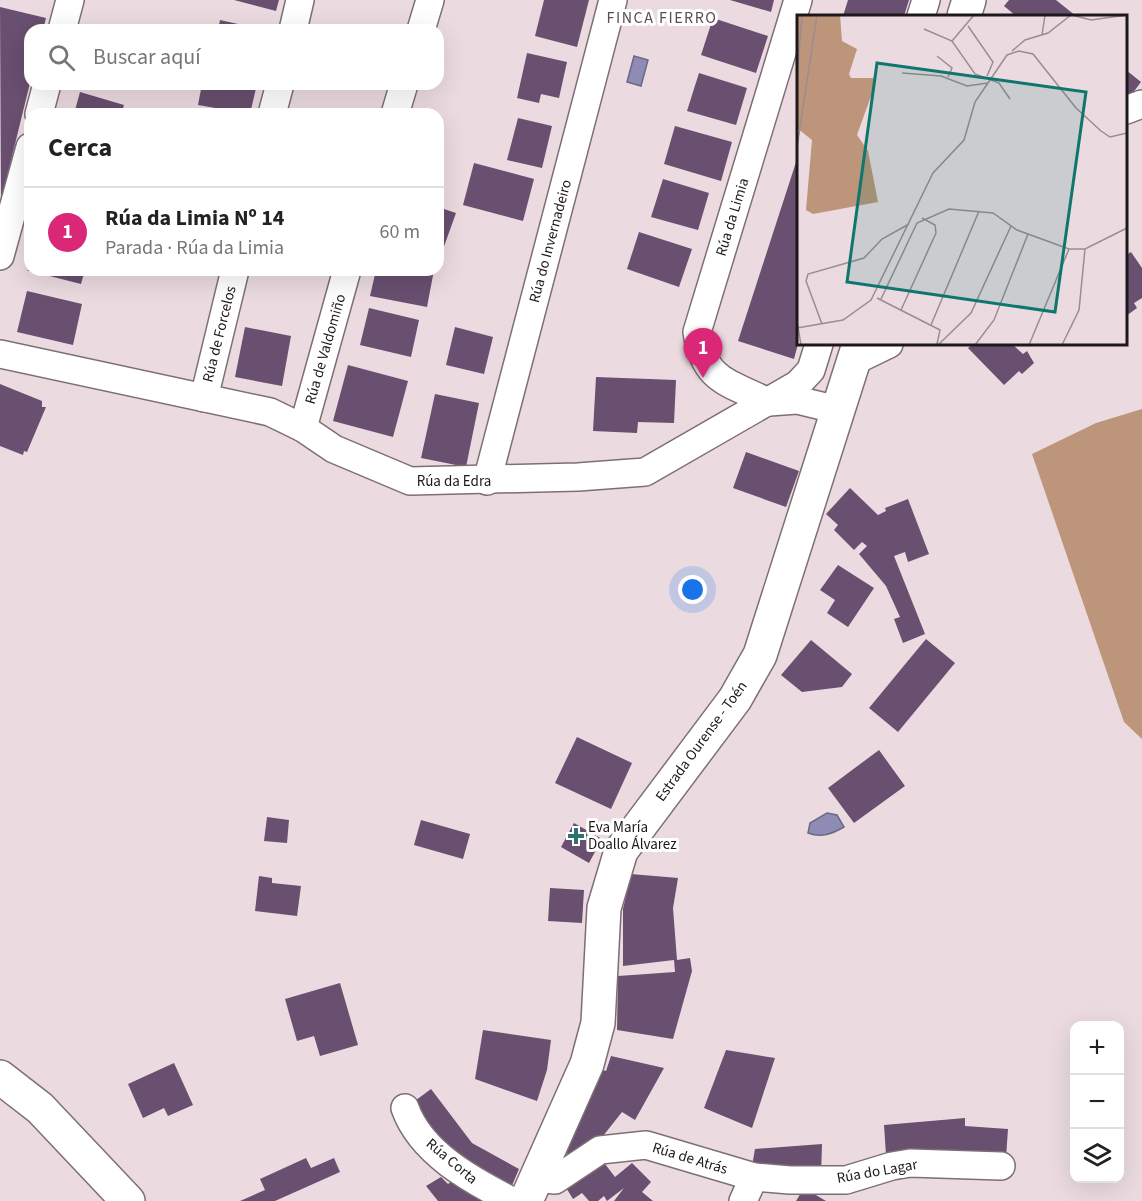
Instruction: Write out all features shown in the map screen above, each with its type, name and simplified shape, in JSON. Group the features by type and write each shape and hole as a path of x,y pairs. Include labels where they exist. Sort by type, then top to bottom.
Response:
{"street":[{"path":"64,24 70,0"},
{"path":"294,24 300,0"},
{"path":"423,24 430,0"},
{"name":"Rúa do Invernadeiro","path":"487,481 613,0"},
{"name":"Rúa da Limia","path":"768,402 712,373 700,353 698,332 798,0"},
{"path":"921,15 926,0"},
{"path":"964,15 969,0"},
{"path":"41,108 45,90"},
{"path":"274,108 278,90"},
{"path":"396,108 402,90"},
{"path":"1127,109 1142,104"},
{"path":"0,256 24,169"},
{"name":"Rúa de Forcelos","path":"204,398 234,276"},
{"name":"Rúa de Valdomiño","path":"303,428 345,276"},
{"path":"768,402 798,384 811,370 819,345"},
{"path":"856,352 885,345"},
{"name":"Estrada Ourense - Toén","path":"531,1189 587,1064 595,1033 604,908 621,851 735,699 759,655 856,352"},
{"name":"Rúa da Edra","path":"0,354 270,412 303,428 333,449 410,481 487,481 645,472 768,402 797,400 838,410"},
{"path":"0,1077 40,1108 128,1201"},
{"name":"Rúa Corta","path":"405,1108 411,1124 440,1155 477,1183 512,1201"},
{"name":"Rúa de Atrás","path":"531,1189 555,1180 600,1150 646,1145 754,1176"},
{"name":"Rúa do Lagar","path":"754,1176 790,1180 846,1180 910,1163 1000,1166"},
{"path":"743,1201 754,1176"}],"shaded area":[{"path":"1142,409 1142,739 1124,722 1032,454 1096,423"}],"water":[{"path":"634,56 648,60 641,86 627,82"},
{"path":"827,813 837,815 844,827 826,834 808,833 810,823"}],"building":[{"path":"234,0 279,0 276,11"},
{"path":"544,0 589,0 577,47 535,36"},
{"path":"730,0 774,0 771,12"},
{"path":"848,0 909,0 904,15 843,15"},
{"path":"1009,0 1056,0 1075,15 1015,15 1004,6"},
{"path":"0,7 46,18 44,24 24,24 24,90 28,90 1,201"},
{"path":"713,18 768,36 756,73 701,55"},
{"path":"220,20 238,24 219,24"},
{"path":"527,53 567,62 559,98 541,94 539,103 517,98"},
{"path":"1127,71 1141,82 1127,101"},
{"path":"699,73 747,88 736,125 687,111"},
{"path":"201,90 256,90 251,108 215,108 198,105"},
{"path":"80,92 124,105 123,108 76,108"},
{"path":"518,118 552,126 542,168 507,160"},
{"path":"675,126 732,142 721,181 664,164"},
{"path":"797,159 798,345 794,359 738,341"},
{"path":"474,163 534,179 523,221 463,205"},
{"path":"663,179 709,193 698,230 651,217"},
{"path":"444,209 456,213 444,246"},
{"path":"639,232 692,249 679,287 627,269"},
{"path":"1131,252 1142,268 1142,298 1134,303 1137,308 1127,315 1127,254"},
{"path":"50,276 83,276 81,284"},
{"path":"375,276 433,276 427,307 370,296"},
{"path":"27,291 82,304 73,345 17,332"},
{"path":"369,308 419,320 411,357 360,345"},
{"path":"245,327 291,336 282,386 235,377"},
{"path":"455,327 493,337 484,374 446,365"},
{"path":"972,345 1013,345 1023,354 1027,351 1034,363 1022,374 1019,371 1004,385 968,348"},
{"path":"348,365 408,381 393,437 333,421"},
{"path":"596,377 676,380 674,423 638,422 637,433 593,431"},
{"path":"0,384 42,401 42,407 46,407 27,452 24,451 23,455 0,446"},
{"path":"435,394 479,403 466,467 421,458"},
{"path":"746,452 799,471 786,507 733,488"},
{"path":"850,488 878,515 886,511 885,508 908,499 929,554 908,562 905,552 894,556 925,634 903,643 894,619 900,617 886,586 859,554 867,546 862,542 854,550 834,530 838,525 826,514"},
{"path":"838,565 874,588 848,627 827,613 835,600 820,590"},
{"path":"926,639 955,663 898,732 869,708"},
{"path":"811,640 852,674 842,687 802,692 781,675"},
{"path":"577,737 632,763 611,809 555,783"},
{"path":"879,750 905,786 854,823 828,788"},
{"path":"267,817 289,820 287,843 264,841"},
{"path":"421,820 470,834 463,859 414,845"},
{"path":"574,823 602,839 589,863 561,847"},
{"path":"631,874 678,878 673,908 677,960 690,958 692,971 673,1039 617,1030 618,976 675,972 674,960 623,966 623,909"},
{"path":"259,876 272,878 272,883 301,886 297,916 255,911"},
{"path":"550,888 584,890 582,923 548,921"},
{"path":"340,983 358,1045 320,1056 314,1036 297,1041 285,999"},
{"path":"483,1030 551,1040 547,1070 537,1101 475,1079"},
{"path":"726,1050 775,1058 752,1128 704,1108"},
{"path":"611,1056 664,1068 635,1120 622,1112 588,1155 577,1162 563,1150 590,1092 603,1070 606,1071"},
{"path":"174,1063 193,1105 168,1116 164,1108 143,1118 128,1084"},
{"path":"431,1089 472,1143 519,1169 507,1197 453,1157 412,1103"},
{"path":"965,1118 965,1126 1008,1129 1006,1158 886,1155 884,1125"},
{"path":"822,1144 821,1177 751,1172 755,1149"},
{"path":"306,1158 311,1168 334,1158 340,1172 275,1201 240,1201 265,1190 260,1179"},
{"path":"602,1160 615,1177 632,1163 651,1182 642,1192 653,1201 614,1201 624,1188 607,1201 604,1196 598,1201 589,1201 582,1193 573,1199 565,1186"},
{"path":"441,1177 448,1184 458,1177 496,1201 438,1201 426,1186"},
{"path":"804,1188 826,1201 796,1201"}],"place":[{"name":"Rúa da Limia Nº 14","path":"703,378"},
{"name":"Eva María Doallo Álvarez","path":"576,836"}],"district":[{"name":"FINCA FIERRO","path":"662,17"}]}
